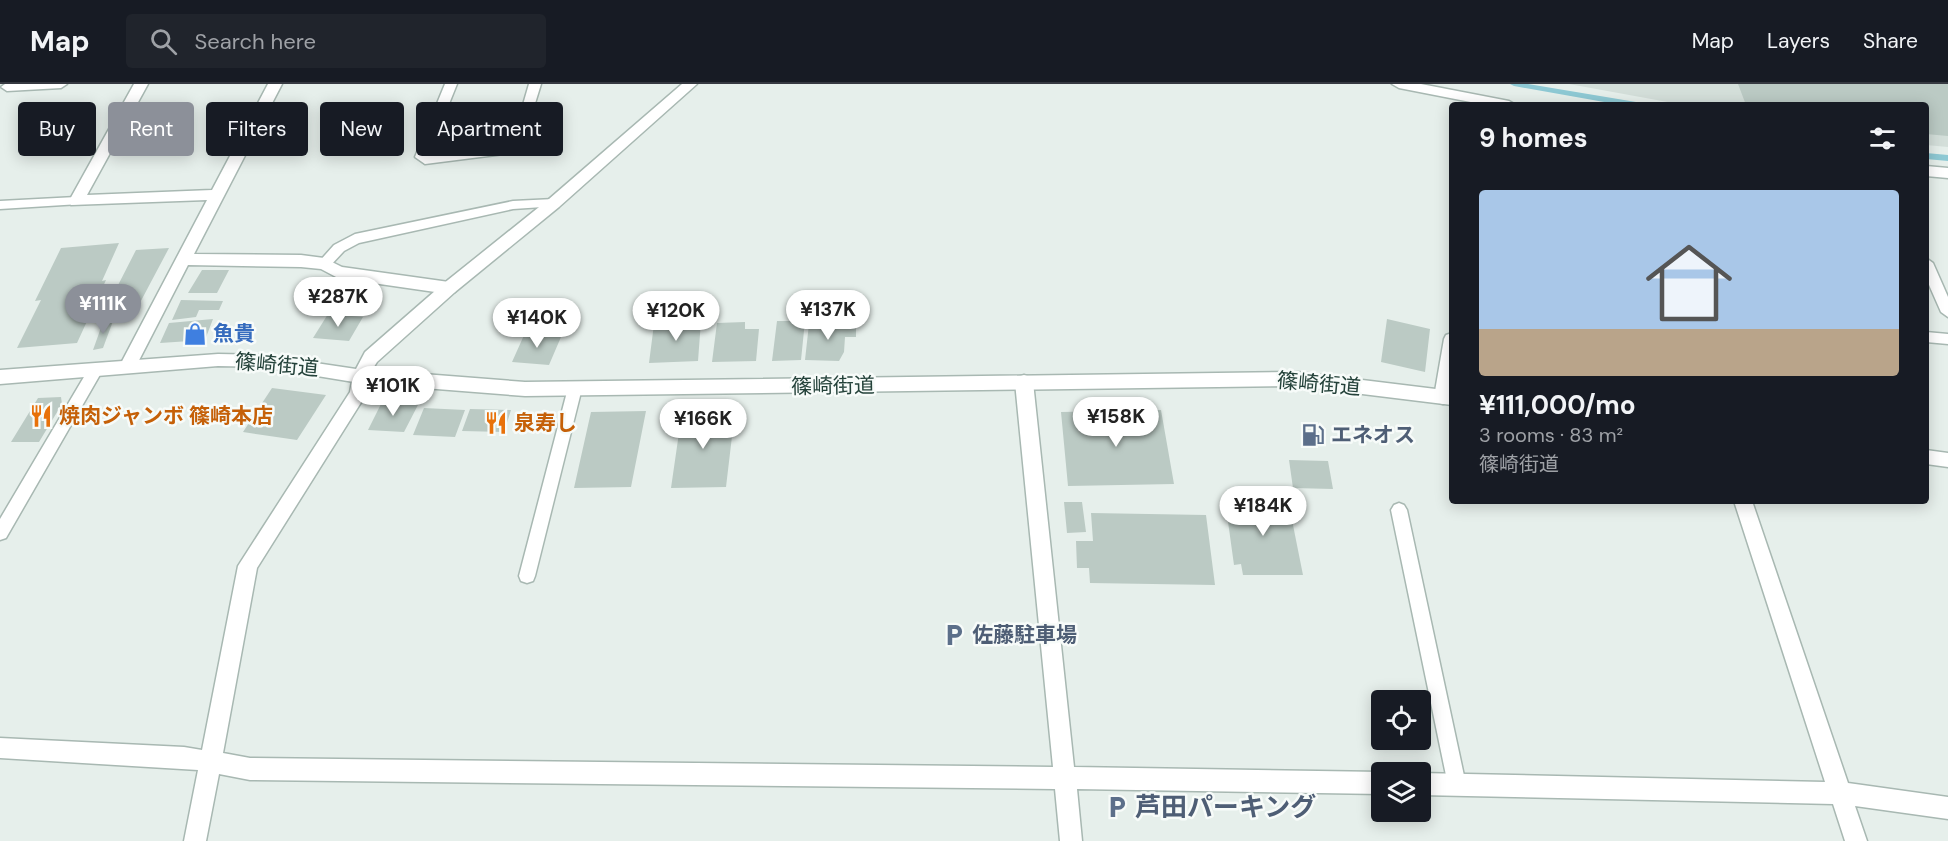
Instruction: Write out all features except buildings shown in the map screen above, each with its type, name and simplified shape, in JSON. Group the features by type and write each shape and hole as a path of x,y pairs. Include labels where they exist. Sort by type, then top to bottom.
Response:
{"street":[{"path":"76,201 141,84"},
{"path":"127,367 275,84"},
{"path":"195,841 248,566 358,393 360,376 371,357 449,288 554,203 690,84"},
{"path":"1399,84 1479,102"},
{"path":"1929,171 1948,173"},
{"path":"76,201 216,195"},
{"path":"182,259 301,261 324,264 338,272 449,288"},
{"name":"篠崎街道","path":"0,377 218,360 262,361 360,376 525,389 1297,380 1448,397"},
{"path":"1024,382 1071,841"},
{"path":"1929,457 1948,460"},
{"path":"1744,504 1856,841"},
{"path":"0,748 184,757 250,769 1371,783"},
{"path":"1431,784 1840,793 1948,808"}],"lane":[{"path":"7,87 61,84"},
{"path":"451,84 420,158 425,160 516,148 535,84"},
{"path":"0,205 76,201"},
{"path":"324,264 339,248 355,239 513,205 554,203"},
{"path":"1929,270 1948,312"},
{"path":"1929,337 1948,339"},
{"path":"0,533 96,369"},
{"path":"527,576 575,388"},
{"path":"1399,510 1457,785"}],"shaded area":[{"path":"1569,84 1948,84 1948,147 1929,145 1929,102 1668,102"}],"waterway":[{"path":"1514,84 1619,102"},
{"path":"1929,156 1948,158"}],"place":[{"name":"魚貴","path":"195,334"},
{"name":"焼肉ジャンボ 篠崎本店","path":"41,416"},
{"name":"泉寿し","path":"496,423"},
{"name":"エネオス","path":"1313,435"},
{"name":"佐藤駐車場","path":"954,635"},
{"name":"芦田パーキング","path":"1117,807"}]}
